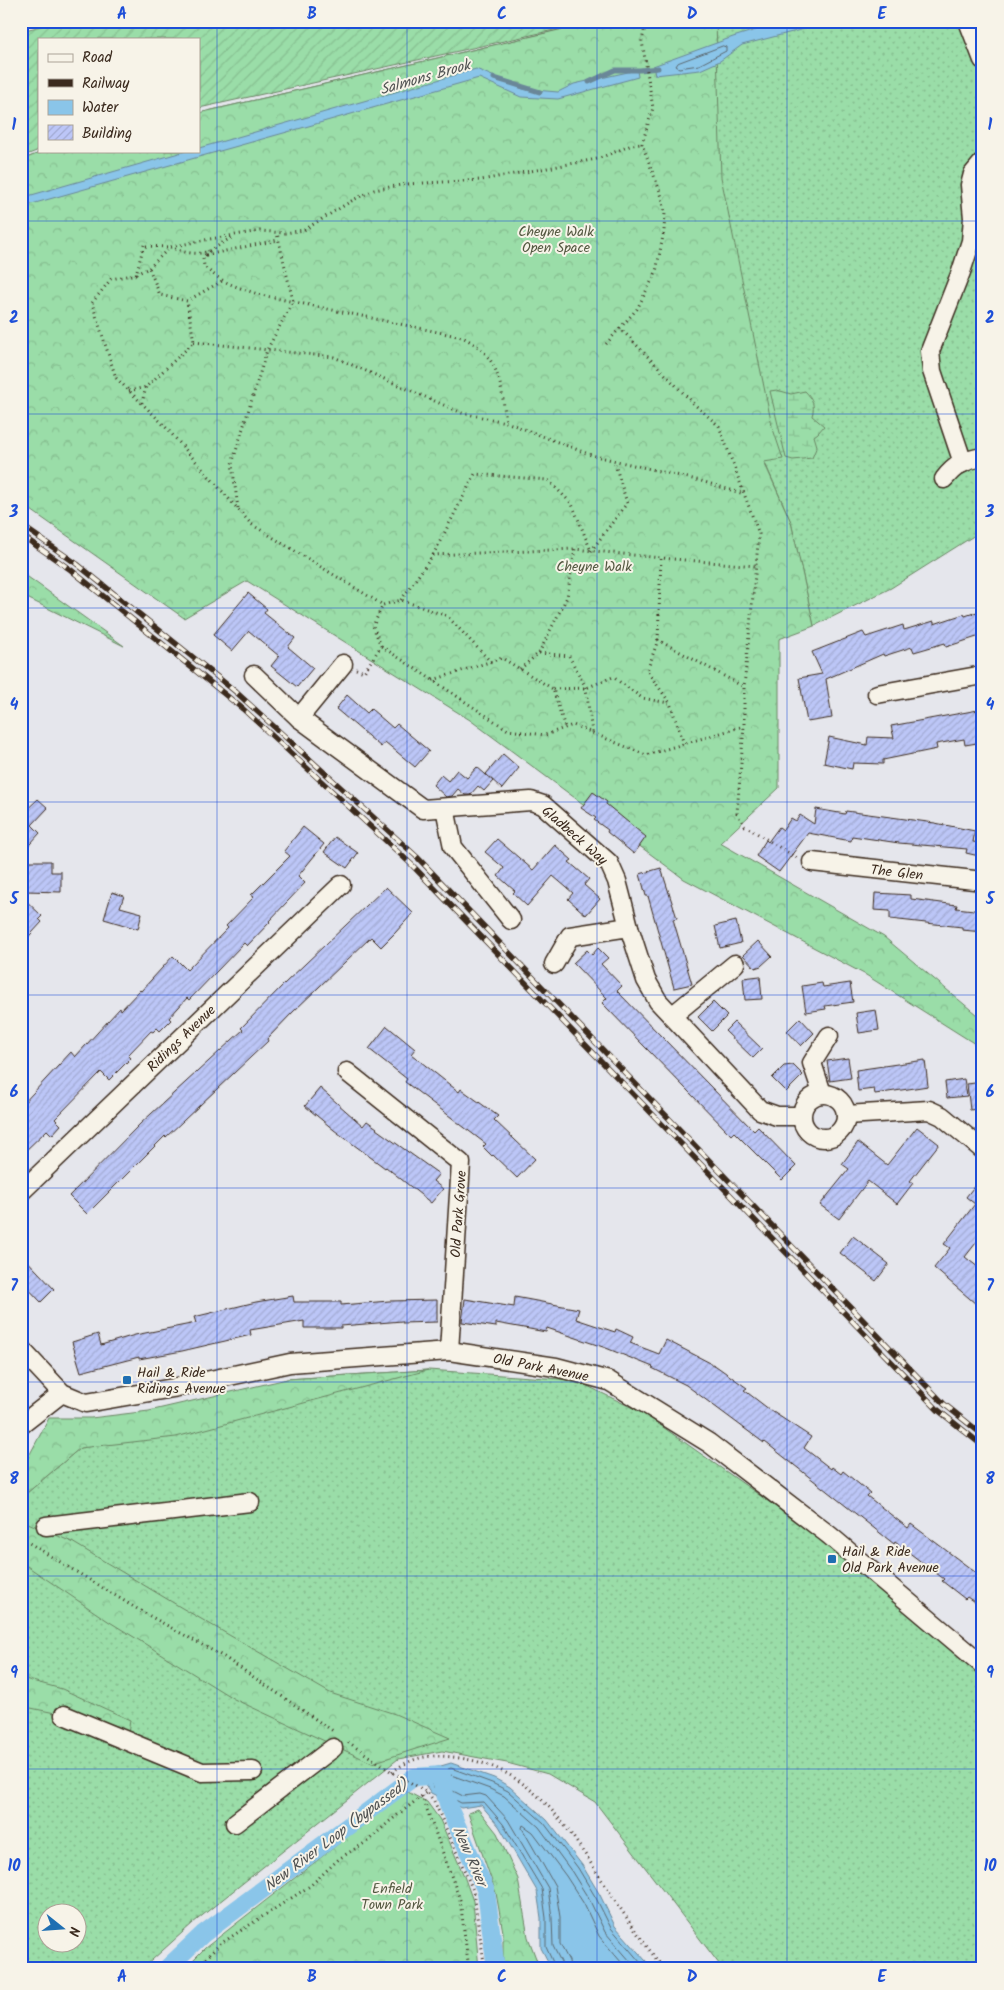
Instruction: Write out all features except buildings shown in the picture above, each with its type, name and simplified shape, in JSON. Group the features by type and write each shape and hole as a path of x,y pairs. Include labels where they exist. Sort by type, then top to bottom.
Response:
{"street":[{"path":"968,21 983,60"},
{"path":"963,463 932,371 930,351 971,241 970,185 973,174 983,162"},
{"path":"944,479 954,467 983,457"},
{"path":"299,718 343,664"},
{"name":"Gladbeck Way","path":"254,674 299,718 423,809 531,801 543,805 609,863 617,881 646,980 658,1001 760,1110 777,1116 801,1116"},
{"path":"877,694 983,675"},
{"path":"445,808 453,847 511,920"},
{"name":"The Glen","path":"812,862 983,881"},
{"name":"Ridings Avenue","path":"21,1192 341,885"},
{"path":"554,964 570,936 629,927"},
{"path":"672,1016 735,964"},
{"path":"822,1093 812,1063 829,1036"},
{"name":"Old Park Grove","path":"347,1072 461,1163 449,1351"},
{"path":"822,1093 838,1098 843,1104 846,1115 845,1122 838,1133 831,1137 822,1138 814,1136 807,1130 801,1116 802,1108 807,1101 813,1096 822,1093"},
{"path":"846,1115 929,1110 942,1116 983,1150"},
{"path":"21,1349 62,1394 21,1425"},
{"name":"Old Park Avenue","path":"62,1394 86,1403 173,1388 290,1363 449,1351 556,1367 609,1381 709,1443 829,1535 983,1664"},
{"path":"46,1526 250,1502"},
{"path":"64,1714 202,1772 252,1771"},
{"path":"235,1823 333,1748"}],"path":[{"path":"606,344 637,308 656,272 664,231 665,213 662,197 642,144 653,108 642,41 646,21"},
{"path":"491,662 447,616 401,600 383,605 251,524 161,422 116,378 92,304 110,279 136,274 149,268 170,248 239,234 304,230 374,190 406,184 481,180 596,159 632,145 642,144"},
{"path":"238,509 232,464 267,350 294,302 276,233"},
{"path":"239,234 221,242 203,258 204,266 222,281 261,295 462,336 478,344 486,352 501,382 506,422"},
{"path":"206,255 278,240"},
{"path":"136,274 145,246 195,253 209,251"},
{"path":"149,268 160,295 186,301 222,281"},
{"path":"186,301 194,342"},
{"path":"620,328 694,404 719,426 759,534 744,687 744,726 738,813 745,826 799,860 812,862"},
{"path":"129,391 146,387 194,342 334,357 462,413 506,422 591,455 701,481 744,494"},
{"path":"142,403 146,387"},
{"path":"591,551 627,503 614,461"},
{"path":"401,600 433,555 475,474 548,480 572,504 591,551"},
{"path":"433,555 575,549 756,566"},
{"path":"520,669 539,653 567,597 575,549"},
{"path":"661,558 658,640 647,671 670,703 684,744"},
{"path":"383,605 373,626 381,646 508,730 545,735 573,725 646,755 744,726"},
{"path":"658,640 744,687"},
{"path":"364,672 381,646"},
{"path":"539,653 568,656 586,688 592,734"},
{"path":"433,680 502,658 553,689 586,688 613,677 642,698 670,703"},
{"path":"553,689 565,728"},
{"path":"21,1538 139,1610 224,1657 392,1772 427,1792 434,1801 473,1890 485,1969"},
{"path":"392,1772 407,1761 439,1755 469,1760 496,1768 518,1780 538,1795 580,1844 613,1898 664,1969"},
{"path":"195,1969 220,1944 310,1886 340,1858 368,1841 427,1792"},
{"path":"422,1796 460,1900 469,1969"}],"green space":[{"path":"61,21 595,21 200,108 200,38 38,38 38,150 21,157 21,31"},
{"name":"Cheyne Walk Open Space","path":"598,21 983,21 983,530 891,588 814,626 791,522 731,386 21,160 42,152 200,152 200,113"},
{"name":"Cheyne Walk","path":"598,21 716,21 721,177 772,426 783,459 764,462 791,522 814,626 779,639 779,788 720,843 884,937 983,1020 983,1049 866,975 684,879 470,720 247,581 184,618 21,503 21,160 42,152 200,152 200,113"},
{"path":"777,390 791,394 805,391 812,400 812,416 824,426 814,436 817,446 812,458 793,460 786,458 770,391"},
{"path":"21,572 124,646 21,595"},
{"path":"428,1370 575,1380 643,1413 823,1540 983,1676 983,1969 723,1969 595,1802 548,1774 507,1763 442,1751 398,1759 193,1923 142,1969 21,1969 21,1498 80,1448 287,1379"},
{"path":"428,1370 176,1437 80,1448 21,1498 21,1471 49,1418 91,1418 149,1411 287,1379"},
{"path":"21,1520 72,1542 330,1693 395,1714 450,1738 372,1763 234,1699 108,1621 21,1562"},
{"path":"21,1678 62,1689 130,1720 128,1734 104,1723 21,1706"},
{"name":"Enfield Town Park","path":"406,1791 427,1802 440,1820 464,1876 473,1901 479,1969 184,1969 205,1948"},
{"path":"478,1809 497,1833 518,1879 528,1937 540,1969 503,1969 503,1932 496,1893 468,1813"}],"water":[{"path":"785,21 835,21 742,45 720,61 700,70 655,75 653,66 733,37"},
{"path":"476,69 523,89 558,92 574,84 637,70 638,77 558,99 521,97 479,78 21,207 21,198 182,152 200,152 200,148"},
{"path":"451,1763 494,1778 510,1787 547,1820 582,1865 600,1895 615,1926 653,1969 552,1969 541,1948 541,1918 537,1891 499,1826 481,1805 461,1808 431,1793 417,1773"}],"waterway":[{"name":"Salmons Brook","path":"589,82 615,70 658,68"},
{"name":"Salmons Brook","path":"494,78 540,92"},
{"name":"New River Loop (bypassed)","path":"166,1969 203,1934 414,1777 442,1775"},
{"name":"New River","path":"440,1778 450,1810 486,1891 496,1969"}],"railway":[{"path":"21,525 77,564 236,692 417,857 944,1404 983,1435"},
{"path":"21,535 71,570 243,709 411,864 938,1410 983,1446"}],"place":[{"name":"Hail & Ride Ridings Avenue","path":"127,1380"},
{"name":"Hail & Ride Old Park Avenue","path":"832,1559"}]}
